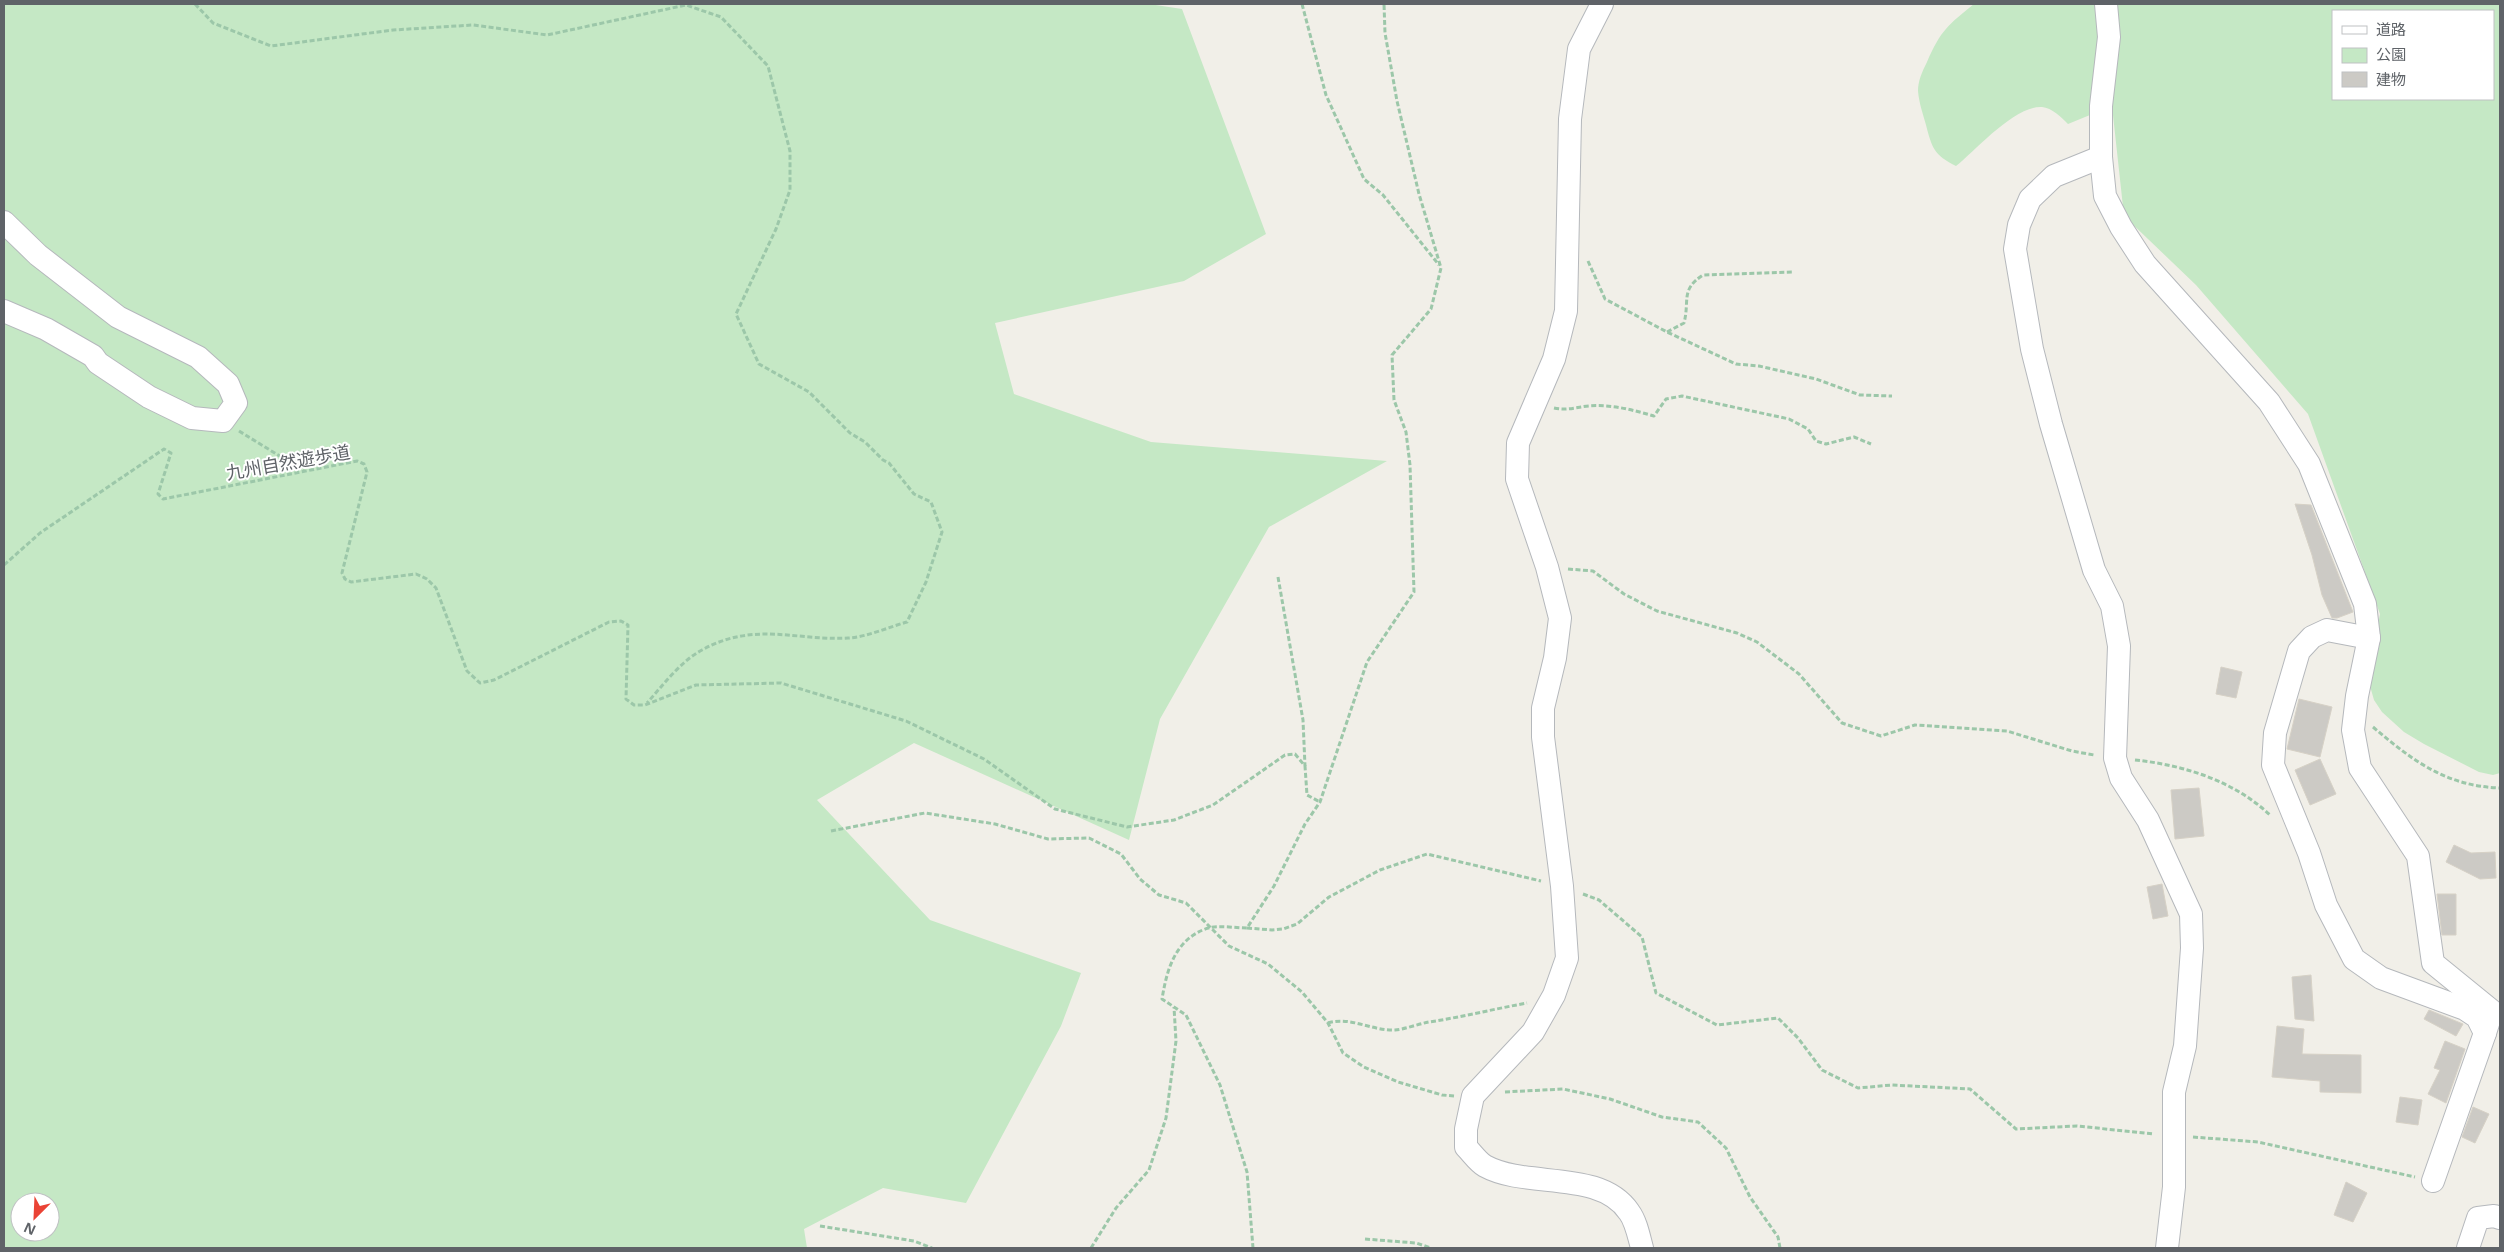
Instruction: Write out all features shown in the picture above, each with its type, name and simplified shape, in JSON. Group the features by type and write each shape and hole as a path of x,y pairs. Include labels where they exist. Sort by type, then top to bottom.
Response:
{"street":[{"path":"1602,4 1579,49 1570,119 1566,311 1554,359 1518,443 1517,478 1547,567 1560,618 1555,658 1543,708 1543,737 1562,886 1567,958 1554,995 1533,1032 1473,1096 1466,1129 1466,1147 1484,1166 1506,1174 1585,1185 1612,1196 1630,1212 1642,1248"},
{"path":"2106,4 2109,37 2101,106 2101,157 2106,196 2121,227 2145,264 2269,402 2309,464 2365,604 2369,638 2357,696 2353,730 2360,768 2418,856 2433,963 2492,1011 2433,1181"},
{"path":"2101,157 2054,176 2030,199 2019,226 2015,249 2032,348 2051,424 2094,570 2112,606 2119,646 2115,758 2121,778 2148,820 2191,914 2192,948 2185,1046 2174,1092 2174,1187 2167,1248"},
{"path":"4,222 38,255 118,317 198,357 228,384 236,403 223,421 192,418 149,397 98,363 93,356 46,330 4,311"},
{"path":"2369,638 2327,630 2312,637 2299,651 2275,733 2273,765 2309,853 2326,905 2354,959 2381,978 2465,1009 2477,1017 2485,1033"},
{"path":"2468,1248 2478,1218 2494,1216 2500,1218"}],"path":[{"path":"195,4 213,23 271,46 393,30 473,25 547,35 686,5 722,17 768,66 790,151 790,190 776,229 736,314 759,364 810,392 850,433 865,442 883,460 889,463 914,494 931,502 942,532 926,582 907,622 849,638 765,632 729,639 701,650 678,669 645,705"},
{"path":"1302,4 1326,95 1364,178 1383,195 1441,268"},
{"path":"1247,928 1274,886 1305,824 1320,802 1367,662 1414,592 1410,465 1406,432 1394,400 1392,356 1431,309 1441,268 1419,194 1398,101 1385,33 1384,4"},
{"path":"1568,235 1582,249 1605,299 1667,332 1736,364 1816,379 1860,395 1892,396"},
{"path":"1667,332 1684,323 1686,298 1691,283 1704,275 1793,272"},
{"path":"1534,404 1565,410 1588,406 1618,407 1654,416 1666,399 1682,396 1789,419 1808,429 1816,441 1826,444 1854,437 1871,444"},
{"path":"223,421 304,472"},
{"name":"九州自然遊歩道","path":"4,566 40,533 164,449 171,453 158,494 163,499 357,461 364,464 367,472 342,573 345,580 351,582 416,574 427,579 436,588 467,671 480,682 494,680 609,622 621,620 628,625 626,699 634,705 645,705"},
{"path":"1547,567 1593,571 1624,594 1657,611 1737,633 1757,642 1799,674 1842,723 1881,736 1915,726 2007,731 2072,751 2161,763 2214,778 2253,799 2274,819"},
{"path":"1278,577 1302,720 1306,795 1320,802"},
{"path":"645,705 696,685 780,682 906,721 984,759 1055,809 1127,827 1174,820 1213,805 1285,755 1295,754 1305,766"},
{"path":"2357,696 2367,722 2403,752 2449,780 2484,788 2500,788"},
{"path":"831,831 925,813 995,824 1048,839 1089,838 1121,854 1140,879 1159,895 1186,903 1229,946 1268,964 1302,992 1328,1023 1344,1053 1364,1067 1398,1082 1442,1095 1473,1096 1514,1090 1563,1089 1610,1099 1662,1117 1698,1122 1726,1148 1750,1197 1778,1237 1780,1248"},
{"path":"1253,1248 1247,1172 1220,1085 1186,1015 1162,999 1167,969 1188,938 1209,928 1283,929 1297,924 1330,898 1371,874 1427,854 1562,886 1599,900 1642,937 1656,993 1717,1026 1778,1018 1798,1038 1822,1070 1858,1088 1892,1085 1970,1089 2016,1129 2076,1126 2258,1142 2433,1181"},
{"path":"1328,1023 1339,1019 1375,1029 1396,1030 1460,1018 1496,1007 1527,1003 1531,995"},
{"path":"1091,1248 1116,1208 1148,1170 1166,1118 1176,1041 1174,1007"},
{"path":"820,1226 914,1241 932,1248"},
{"path":"1365,1239 1416,1243 1431,1248"}],"green space":[{"path":"4,4 1149,4 1182,9 1266,234 1184,281 995,323 1014,394 1151,442 1387,461 1269,527 1160,719 1129,840 914,743 817,800 930,920 1081,973 1061,1026 966,1203 883,1188 804,1229 807,1248 4,1248"},
{"path":"1974,4 2500,4 2500,773 2493,775 2479,772 2424,744 2404,732 2382,712 2374,700 2368,679 2380,614 2308,414 2196,285 2124,216 2112,106 2068,124 2049,109 2042,107 2031,108 2020,113 1996,130 1956,166 1943,158 1935,150 1930,140 1918,91 1923,69 1941,35 1951,23"}],"building":[{"path":"2295,504 2311,505 2353,612 2332,618 2322,595 2312,555"},
{"path":"2221,667 2242,672 2236,698 2216,694"},
{"path":"2299,699 2332,707 2320,757 2287,749"},
{"path":"2320,759 2336,794 2310,805 2295,770"},
{"path":"2199,788 2204,836 2175,839 2171,790"},
{"path":"2454,845 2471,853 2495,852 2496,878 2480,879 2446,862"},
{"path":"2162,884 2168,916 2153,919 2147,887"},
{"path":"2437,894 2456,894 2456,935 2442,935"},
{"path":"2311,975 2314,1021 2295,1019 2292,977"},
{"path":"2429,1010 2463,1024 2456,1036 2424,1019"},
{"path":"2277,1026 2304,1029 2302,1054 2361,1055 2361,1093 2320,1092 2320,1081 2272,1077"},
{"path":"2445,1041 2465,1049 2446,1103 2428,1094 2440,1070 2434,1068"},
{"path":"2400,1097 2422,1100 2418,1125 2396,1122"},
{"path":"2473,1107 2489,1114 2475,1143 2462,1137"},
{"path":"2346,1182 2367,1193 2353,1222 2334,1215"}]}
